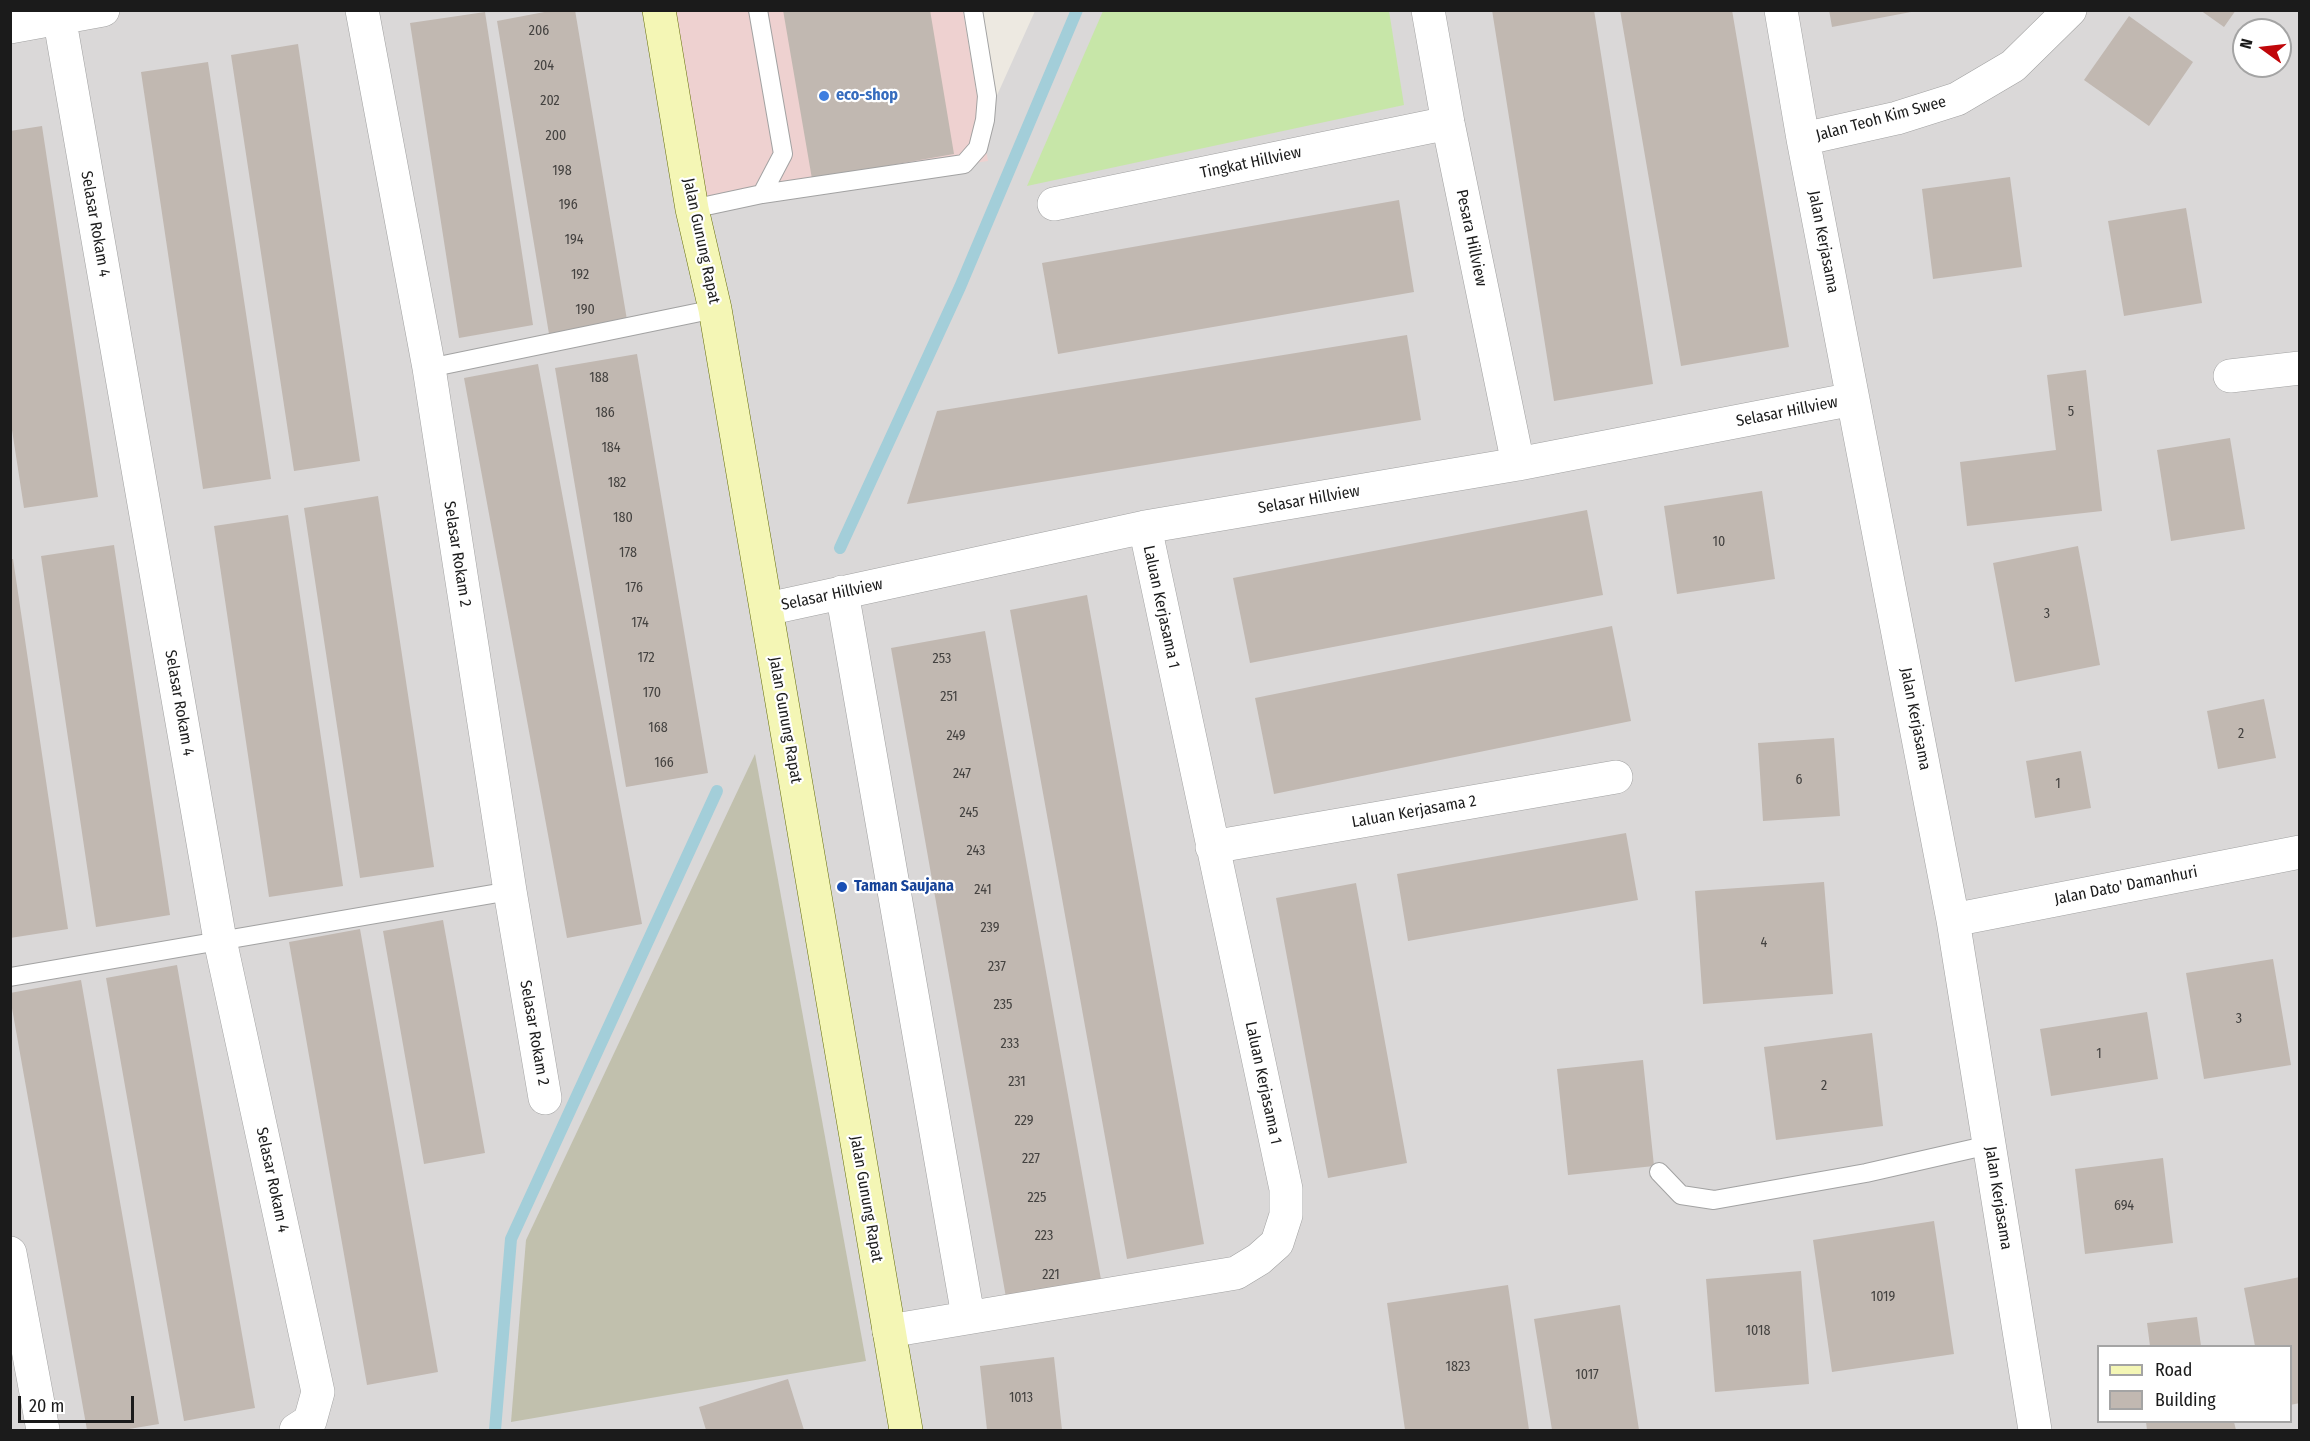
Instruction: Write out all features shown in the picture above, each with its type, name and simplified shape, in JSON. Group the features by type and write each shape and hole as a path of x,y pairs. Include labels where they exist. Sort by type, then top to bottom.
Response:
{"street":[{"path":"10,27 58,14 103,10"},
{"name":"Selasar Rokam 2","path":"362,10 429,368 510,891 545,1098"},
{"name":"Jalan Gunung Rapat","path":"659,10 692,210 716,309 906,1431"},
{"name":"Pesara Hillview","path":"1428,10 1448,123 1518,464"},
{"name":"Jalan Kerjasama","path":"1781,10 1803,139 1953,920 2035,1431"},
{"name":"Jalan Teoh Kim Swee","path":"1803,139 1897,118 1957,99 2013,66 2070,10"},
{"name":"Selasar Rokam 4","path":"58,14 220,940 318,1392 310,1421 296,1431"},
{"name":"Tingkat Hillview","path":"1054,204 1448,123"},
{"path":"2230,376 2300,368"},
{"name":"Selasar Hillview","path":"766,609 1145,527 1518,464 1853,399"},
{"name":"Laluan Kerjasama 1","path":"889,1331 1236,1273 1259,1260 1277,1243 1286,1215 1286,1189 1145,527"},
{"path":"842,592 968,1316"},
{"name":"Laluan Kerjasama 2","path":"1212,847 1617,777"},
{"name":"Jalan Dato' Damanhuri","path":"1953,920 2300,852"},
{"path":"10,1253 43,1431"}],"lane":[{"path":"758,10 783,154 762,194"},
{"path":"692,210 762,194 964,164 978,148 985,120 987,96 973,10"},
{"path":"429,368 716,309"},
{"path":"10,977 510,891"},
{"path":"1659,1172 1681,1195 1714,1200 1866,1173 1989,1145"}],"shaded area":[{"path":"10,11 960,11 980,133 1035,11 2299,11 2299,1430 11,1430"},
{"path":"658,11 963,11 988,161 692,203"},
{"path":"755,754 866,1361 511,1422 526,1240"}],"green space":[{"path":"1103,11 1389,11 1404,105 1027,186"}],"building":[{"path":"555,10 575,10 627,320 549,334 497,21"},
{"path":"783,10 930,10 954,154 812,179"},
{"path":"1492,10 1594,10 1653,384 1554,401"},
{"path":"1620,10 1732,10 1789,347 1681,366"},
{"path":"1829,10 1911,10 1911,12 1832,27"},
{"path":"2200,10 2236,10 2224,27"},
{"path":"485,12 533,325 459,338 410,23"},
{"path":"2129,16 2193,62 2149,126 2084,80"},
{"path":"298,44 360,461 294,471 231,55"},
{"path":"208,62 271,479 203,489 141,72"},
{"path":"42,126 98,497 24,508 10,417 10,131"},
{"path":"2010,177 2022,267 1933,279 1922,189"},
{"path":"1399,200 1414,292 1058,354 1042,263"},
{"path":"2186,208 2202,303 2124,316 2108,221"},
{"path":"1407,335 1421,420 907,504 937,411"},
{"path":"637,354 708,773 626,787 555,368"},
{"path":"538,364 642,924 567,938 464,378"},
{"path":"2086,370 2102,511 1967,526 1960,462 2056,450 2047,375"},
{"path":"2230,438 2245,529 2171,541 2157,450"},
{"path":"1762,491 1775,579 1677,594 1664,506"},
{"path":"378,496 434,867 360,878 304,508"},
{"path":"1587,510 1603,595 1250,663 1233,578"},
{"path":"288,515 343,886 269,897 214,526"},
{"path":"114,545 170,915 96,927 41,556"},
{"path":"2078,546 2100,665 2015,682 1993,563"},
{"path":"10,559 13,559 68,929 10,938"},
{"path":"1087,595 1204,1244 1127,1259 1010,610"},
{"path":"1612,626 1631,721 1274,794 1255,698"},
{"path":"985,631 1102,1285 1007,1303 891,648"},
{"path":"2264,699 2276,758 2218,769 2207,711"},
{"path":"1834,738 1840,816 1763,821 1758,743"},
{"path":"2081,751 2091,808 2035,818 2026,761"},
{"path":"1626,833 1638,900 1408,941 1397,874"},
{"path":"1824,882 1833,994 1703,1004 1695,891"},
{"path":"1356,883 1407,1163 1328,1178 1276,898"},
{"path":"443,920 485,1153 424,1164 383,931"},
{"path":"360,929 438,1372 367,1385 289,942"},
{"path":"2273,959 2291,1065 2204,1079 2186,973"},
{"path":"177,965 255,1408 184,1421 106,978"},
{"path":"81,980 159,1424 123,1430 87,1430 10,997 10,993"},
{"path":"2147,1012 2158,1079 2051,1096 2040,1029"},
{"path":"1872,1033 1883,1126 1776,1140 1764,1047"},
{"path":"1643,1060 1654,1166 1568,1175 1557,1069"},
{"path":"2163,1158 2173,1243 2085,1254 2075,1169"},
{"path":"1934,1221 1954,1354 1832,1372 1813,1240"},
{"path":"1801,1271 1809,1384 1715,1392 1706,1279"},
{"path":"2300,1277 2300,1403 2292,1405 2292,1345 2255,1345 2244,1288"},
{"path":"1508,1285 1529,1430 1405,1430 1387,1303"},
{"path":"1620,1305 1639,1430 1552,1430 1534,1319"},
{"path":"2197,1317 2201,1345 2150,1345 2147,1323"},
{"path":"1054,1357 1062,1430 987,1430 980,1366"},
{"path":"788,1379 804,1430 706,1430 699,1407"},
{"path":"2146,1423 2234,1423 2236,1430 2147,1430"}],"waterway":[{"path":"840,548 960,287 1077,10"},
{"path":"495,1430 511,1239 717,791"}],"place":[{"name":"eco-shop","path":"824,96"},
{"name":"Taman Saujana","path":"842,887"}]}
